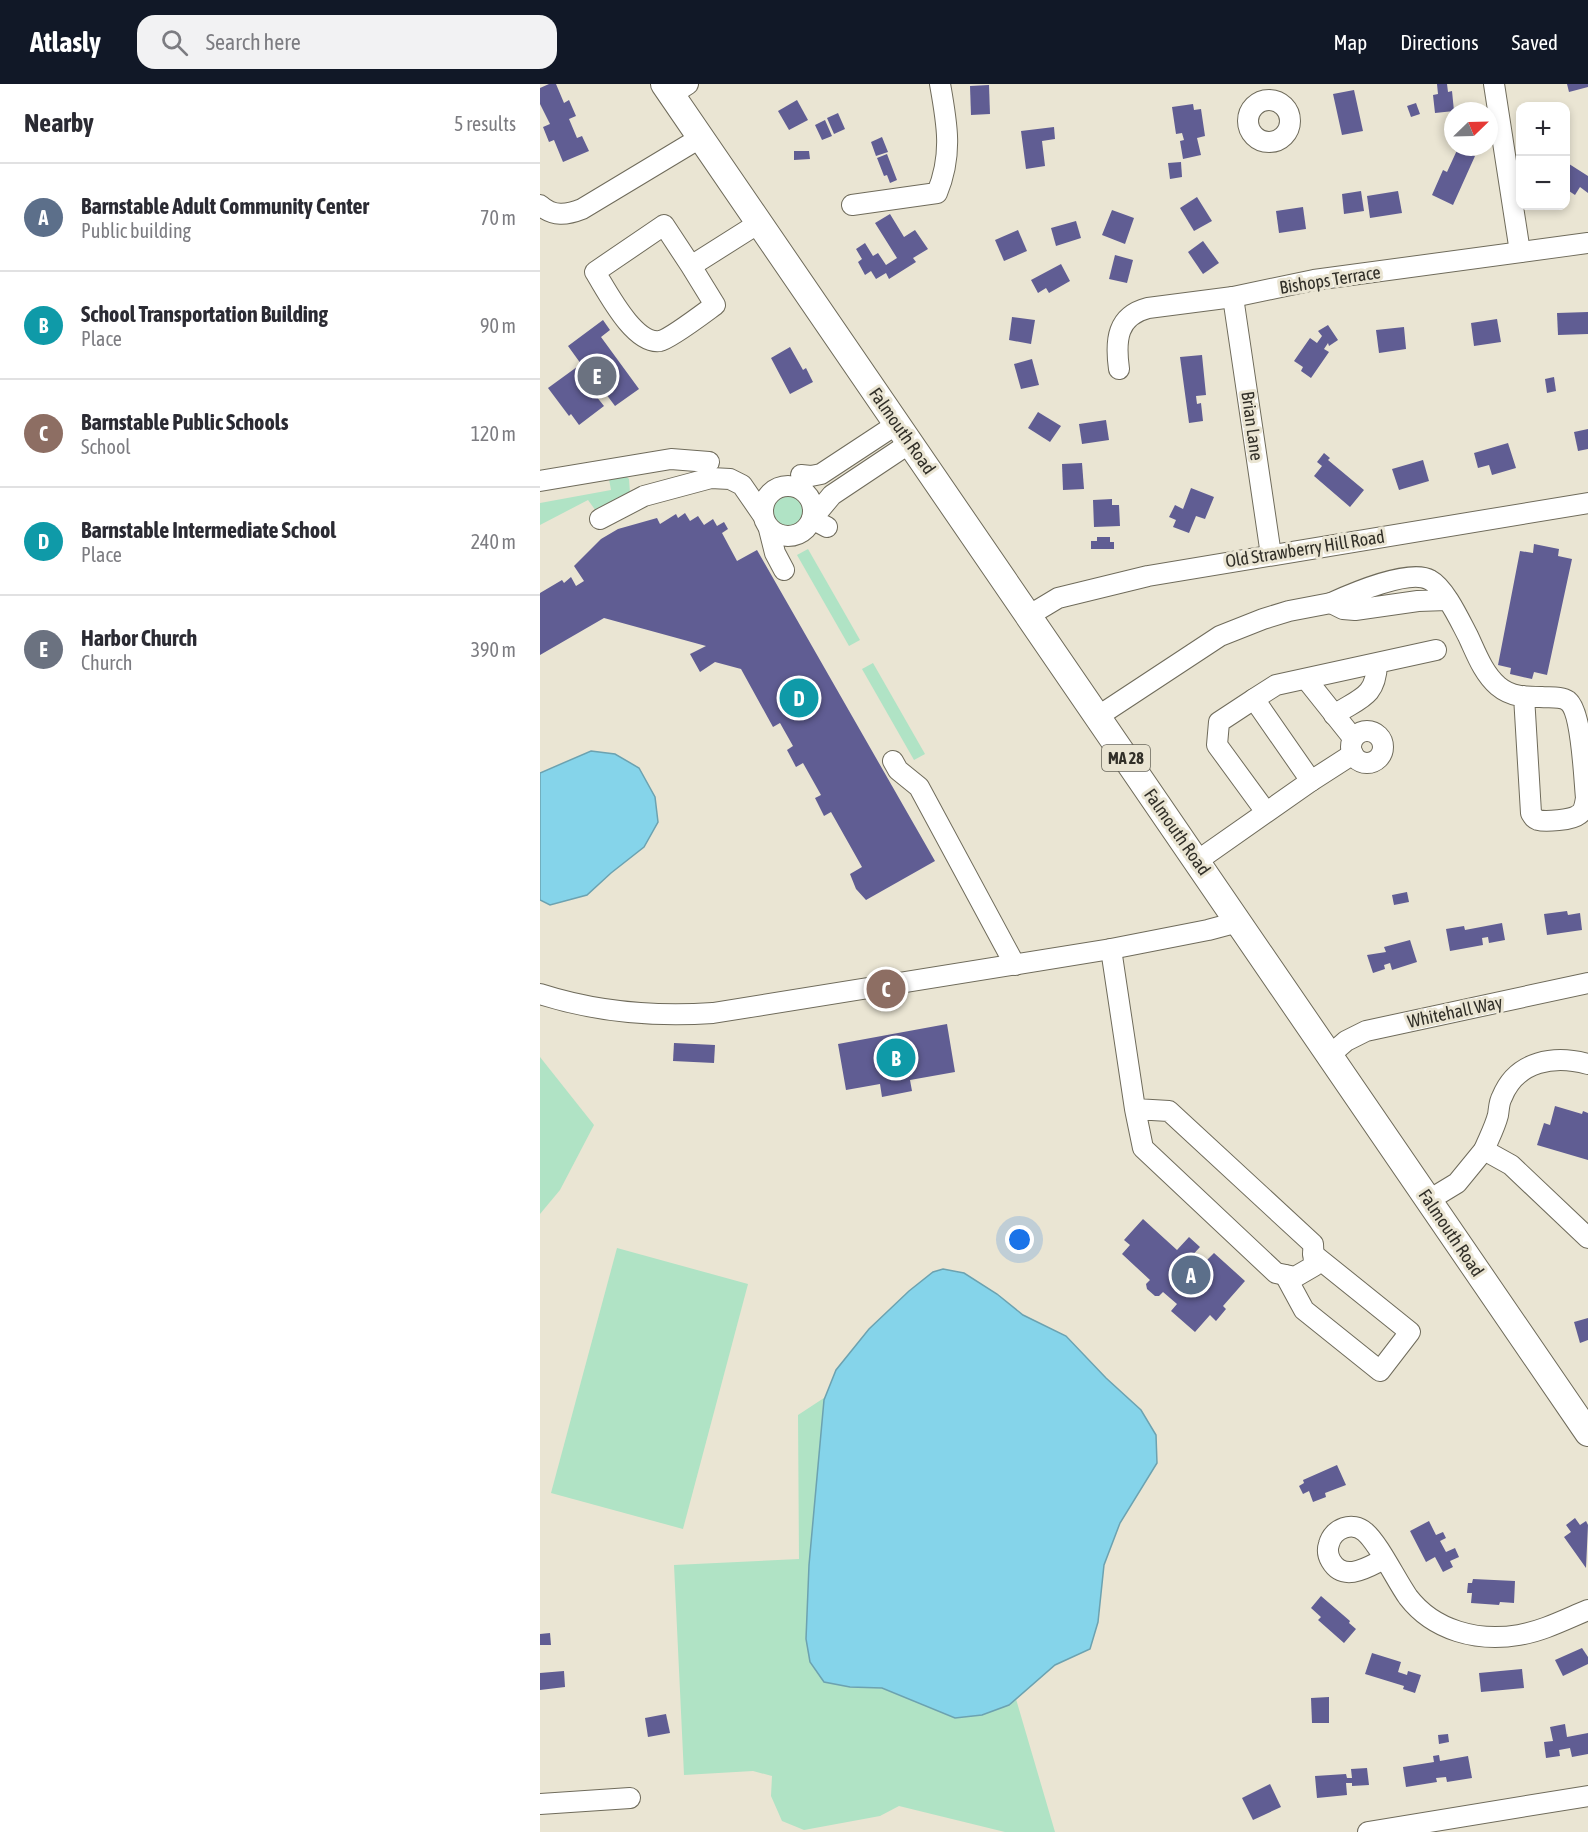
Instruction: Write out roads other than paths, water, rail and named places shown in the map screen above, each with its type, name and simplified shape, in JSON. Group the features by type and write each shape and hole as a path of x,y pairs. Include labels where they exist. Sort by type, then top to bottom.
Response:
{"main road":[{"name":"Falmouth Road","path":"674,88 700,138 1588,1432"}],"street":[{"path":"852,205 937,193 945,172 948,132 940,84"},
{"path":"1494,84 1521,252"},
{"path":"540,205 553,213 563,214 582,209 700,138"},
{"path":"691,266 759,223"},
{"path":"664,225 691,266 715,305 662,341 649,341 636,333 595,272 664,225"},
{"name":"Bishops Terrace","path":"1119,369 1117,345 1120,331 1129,316 1138,310 1233,297 1314,280 1588,243"},
{"name":"Brian Lane","path":"1233,297 1271,555"},
{"path":"784,570 775,553 766,522 765,499 770,492 806,476 821,474 903,433"},
{"path":"600,519 644,496 711,478 721,478 730,479 742,485 776,534 785,537 794,536 819,523 832,495 903,433"},
{"path":"540,481 671,459 709,462"},
{"path":"785,486 793,486 807,495 819,523"},
{"name":"Old Strawberry Hill Road","path":"1028,615 1058,598 1148,576 1588,503"},
{"path":"1097,717 1220,636 1263,619 1331,603 1343,609 1355,610 1418,601 1447,600 1480,663 1497,686 1516,696 1524,696 1562,699 1569,702 1574,710 1580,733 1586,798 1584,807 1578,815 1568,819 1540,821 1534,818 1524,696"},
{"path":"1266,812 1216,745 1219,722 1276,685 1436,650"},
{"path":"1334,716 1371,691 1376,681 1377,664"},
{"path":"1197,861 1311,781 1353,746 1306,679"},
{"path":"1254,699 1311,781"},
{"path":"893,761 898,770 919,787 1015,965"},
{"path":"540,994 608,1010 655,1015 694,1014 774,1004 1111,949 1238,922"},
{"path":"1111,949 1135,1108 1143,1148 1276,1272 1295,1277 1314,1266 1313,1244 1169,1111 1135,1108"},
{"name":"Whitehall Way","path":"1330,1056 1346,1041 1366,1031 1588,983"},
{"path":"1429,1200 1457,1183 1484,1150 1502,1097 1513,1079 1537,1063 1554,1059 1574,1060 1588,1065"},
{"path":"1484,1150 1511,1165 1588,1238"},
{"path":"1285,1275 1304,1310 1380,1371 1410,1332 1313,1254"},
{"path":"1384,1559 1418,1609 1441,1624 1472,1635 1487,1637 1521,1635 1588,1610"},
{"path":"1368,1832 1588,1796"},
{"path":"540,1804 630,1798"}],"water":[{"path":"591,751 615,754 639,768 655,797 658,822 644,847 587,895 550,905 540,900 540,773"},
{"path":"943,1269 964,1273 997,1294 1023,1315 1066,1336 1106,1378 1141,1410 1156,1435 1157,1463 1120,1523 1104,1565 1098,1622 1090,1649 1055,1665 1009,1705 982,1715 955,1718 882,1688 850,1687 824,1682 810,1662 806,1639 809,1565 824,1400 836,1370 869,1329 909,1291 933,1272"}],"place":[{"name":"Harbor Church","path":"597,376"},
{"name":"Barnstable Intermediate School","path":"799,698"},
{"name":"Barnstable Public Schools","path":"886,989"},
{"name":"School Transportation Building","path":"896,1058"},
{"name":"Barnstable Adult Community Center","path":"1191,1275"}]}
